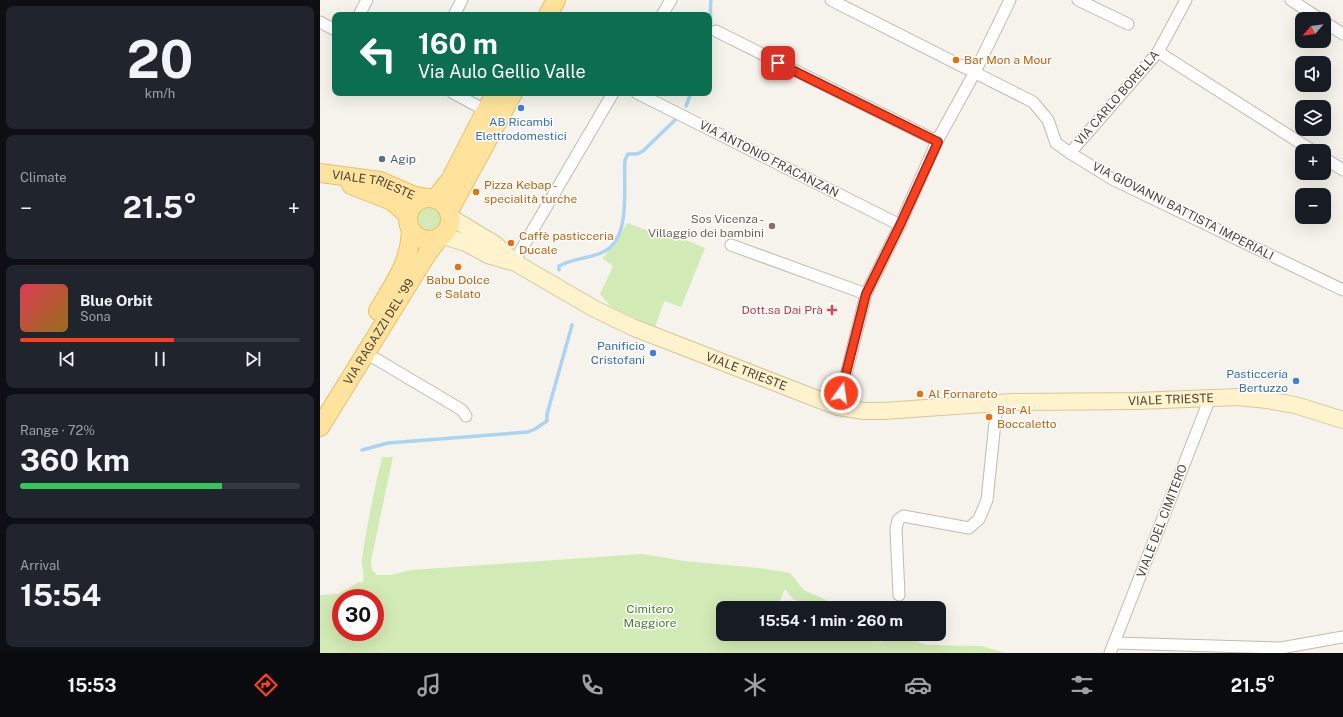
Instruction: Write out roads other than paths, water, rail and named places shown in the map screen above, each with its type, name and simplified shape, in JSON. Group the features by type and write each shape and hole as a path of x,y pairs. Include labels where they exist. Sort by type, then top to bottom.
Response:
{"main road":[{"path":"550,12 556,0"},
{"path":"442,236 425,240 410,223 414,204 430,199 450,180 493,96"},
{"name":"VIA RAGAZZI DEL '99","path":"320,427 427,254 450,224 449,214 511,96"},
{"name":"VIALE TRIESTE","path":"320,173 380,181 412,195 430,199"},
{"name":"VIALE TRIESTE","path":"320,173 392,201 410,223"},
{"path":"430,199 443,204 449,214"},
{"name":"VIALE TRIESTE","path":"449,214 495,244 514,262 593,308 632,327 838,407 864,411 883,411 997,403 1238,397 1295,405 1343,420"},
{"name":"VIA RAGAZZI DEL '99","path":"320,410 401,271 409,253 410,223"},
{"name":"VIALE TRIESTE","path":"442,236 466,243 488,255 514,262"}],"street":[{"path":"361,12 367,0"},
{"path":"456,12 462,0"},
{"path":"664,12 671,0"},
{"name":"VIA GIOVANNI BATTISTA IMPERIALI","path":"831,0 1033,102 1048,120 1056,143 1114,180 1343,290"},
{"path":"838,407 866,294 938,142 975,72 1010,0"},
{"path":"1078,0 1128,24"},
{"name":"VIA CARLO BORELLA","path":"1070,153 1158,52 1186,0"},
{"path":"1291,0 1309,12"},
{"path":"320,22 332,28"},
{"path":"1331,26 1343,34"},
{"path":"716,31 938,142"},
{"path":"1158,52 1302,144"},
{"path":"459,96 485,110"},
{"path":"514,262 611,96"},
{"name":"VIA ANTONIO FRACANZAN","path":"643,96 900,225"},
{"path":"1331,162 1343,170"},
{"path":"731,245 866,294"},
{"path":"366,353 462,410 466,416"},
{"name":"VIALE DEL CIMITERO","path":"1112,648 1210,398"},
{"path":"898,595 896,529 898,520 903,516 968,528 979,519 987,500 997,403"},
{"path":"1112,648 1281,648 1343,638"}],"waterway":[{"path":"710,12 711,0"},
{"path":"686,106 690,96"},
{"path":"559,270 559,266 564,263 598,254 612,245 618,236 622,224 625,197 625,160 628,154 637,154 643,151 676,119"},
{"path":"362,450 388,443 528,432 535,429 547,421 547,414 572,325"}],"place":[{"name":"Bar Mon a Mour","path":"956,60"},
{"name":"AB Ricambi Elettrodomestici","path":"521,108"},
{"name":"Agip","path":"382,159"},
{"name":"Pizza Kebap - specialità turche","path":"476,192"},
{"name":"Sos Vicenza - Villaggio dei bambini","path":"772,226"},
{"name":"Caffè pasticceria Ducale","path":"511,243"},
{"name":"Babu Dolce e Salato","path":"458,267"},
{"name":"Dott.sa Dai Prà","path":"832,310"},
{"name":"Panificio Cristofani","path":"653,353"},
{"name":"Pasticceria Bertuzzo","path":"1296,381"},
{"name":"Al Fornareto","path":"920,394"},
{"name":"Bar Al Boccaletto","path":"989,417"}],"park label":[{"name":"Cimitero Maggiore","path":"650,616"}]}
